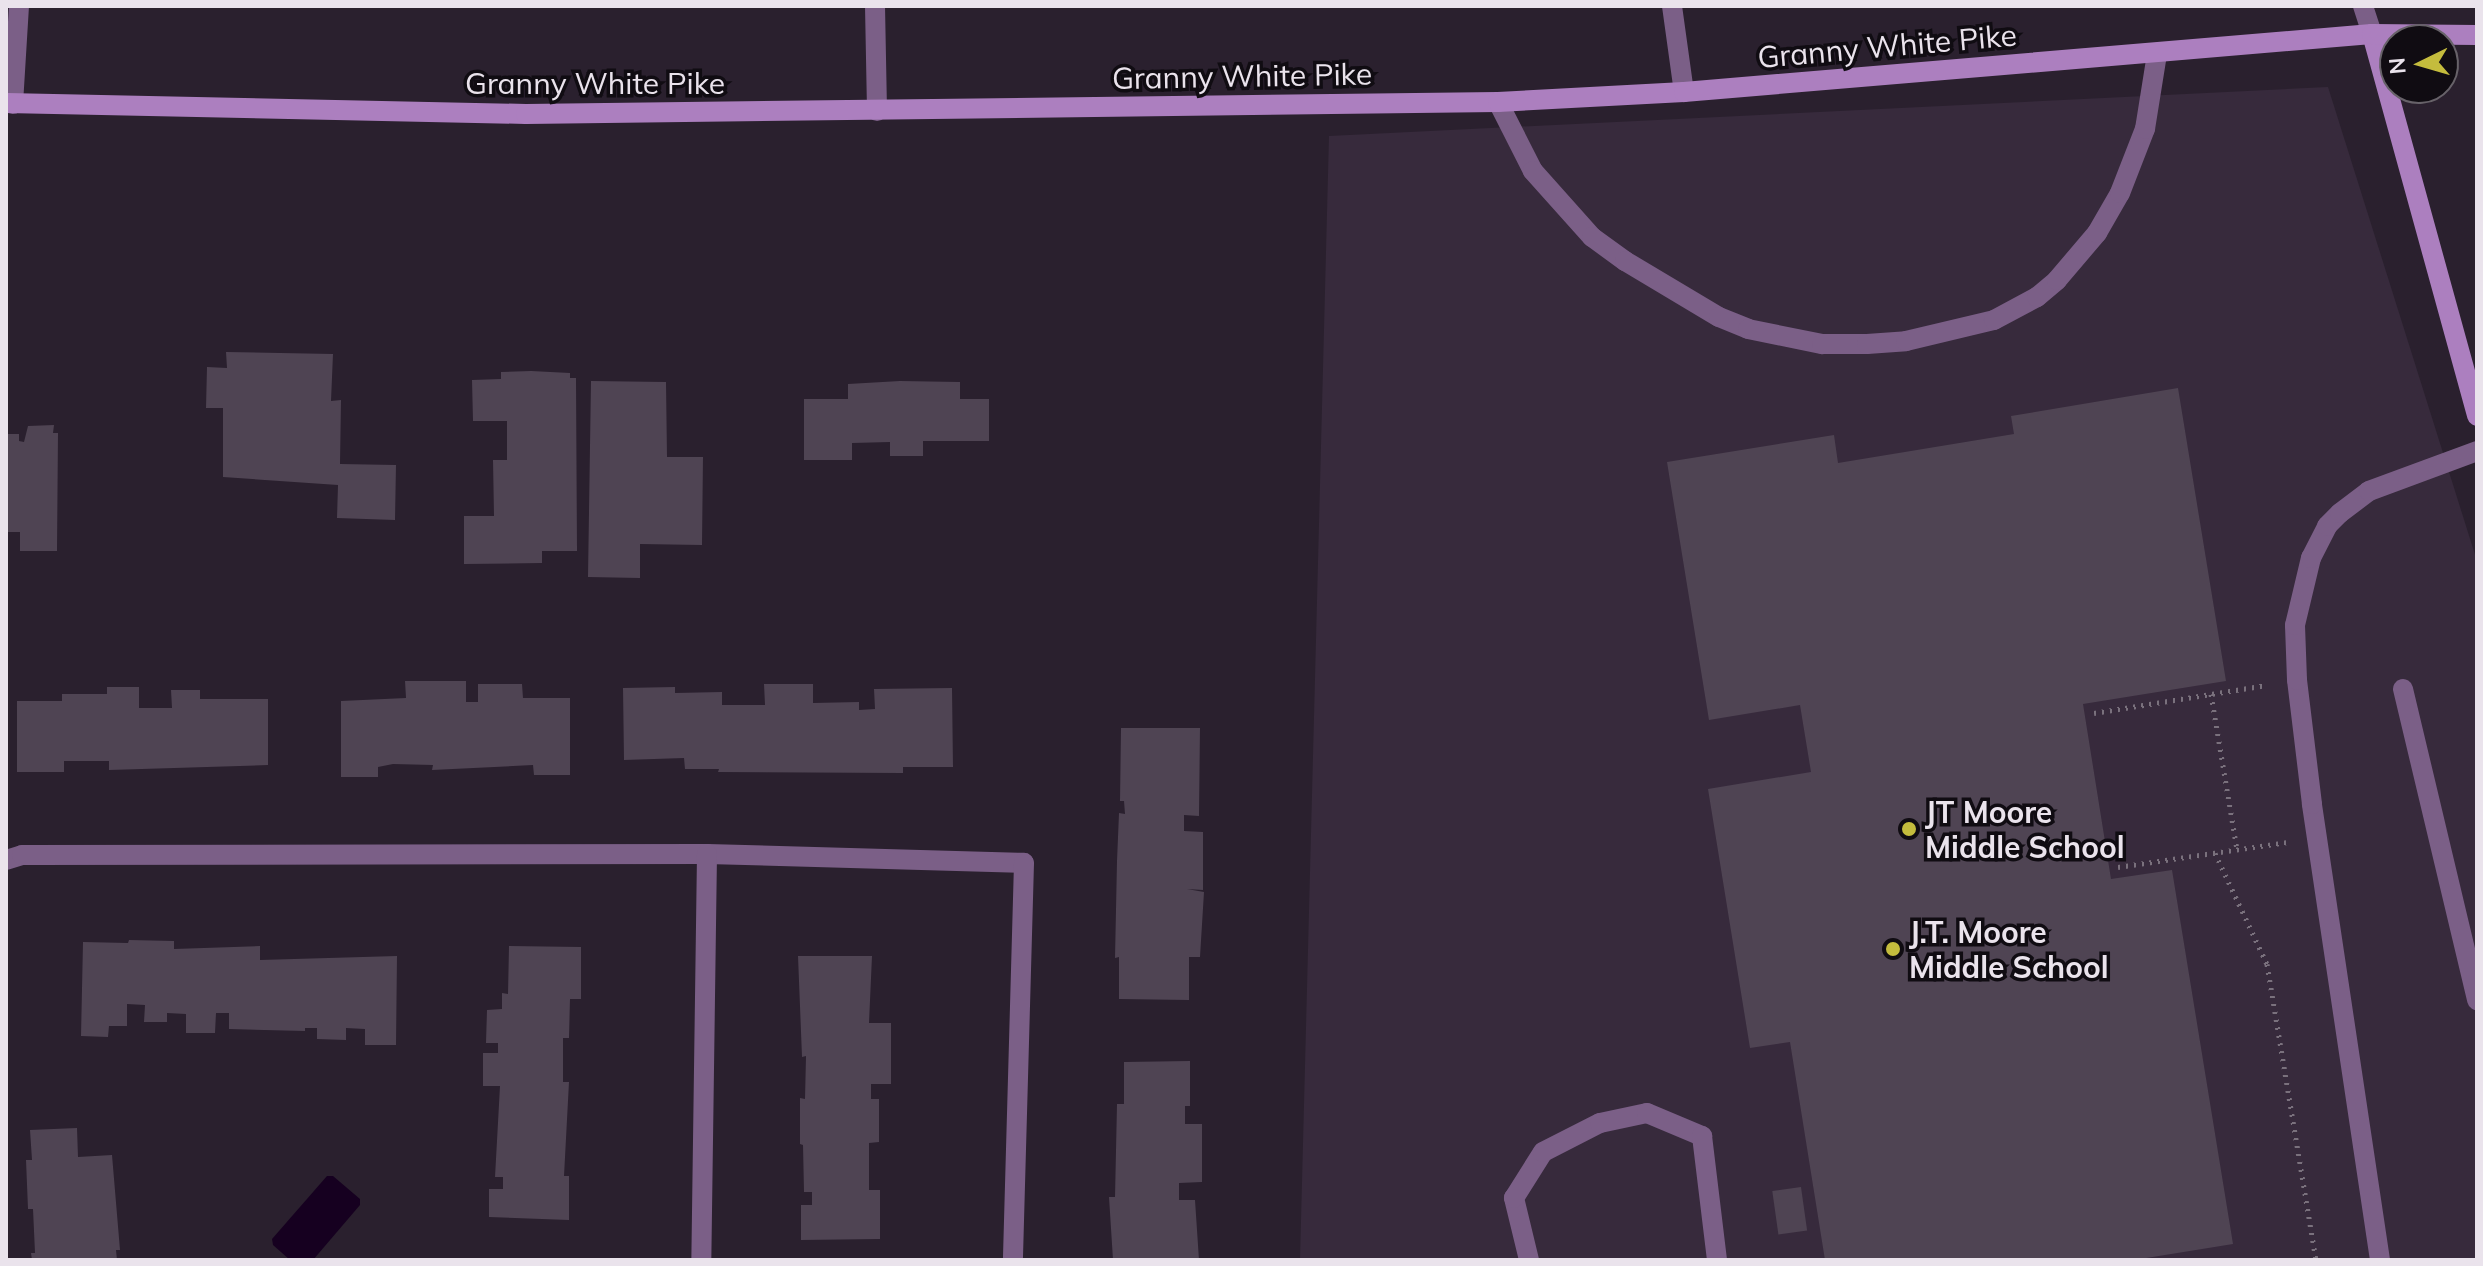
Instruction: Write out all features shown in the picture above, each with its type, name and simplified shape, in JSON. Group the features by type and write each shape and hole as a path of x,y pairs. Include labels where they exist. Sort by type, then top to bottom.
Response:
{"main road":[{"name":"Granny White Pike","path":"10,103 430,114 1498,102 1684,92 2372,34 2477,35"},
{"path":"2372,34 2477,416"}],"street":[{"path":"10,103 19,6"},
{"path":"875,6 877,111"},
{"path":"1672,6 1684,92"},
{"path":"2363,6 2372,34"},
{"path":"1498,102 1522,152 1558,200 1592,237 1668,288 1719,317 1775,337 1822,344 1906,341 1960,331 2016,310 2047,289 2077,259 2120,193 2139,152 2157,54"},
{"path":"2380,1260 2317,837 2297,680 2295,639 2300,592 2311,558 2327,526 2369,491 2477,451"},
{"path":"2403,689 2477,1000"},
{"path":"701,1260 707,854"},
{"path":"6,860 22,855 707,854 1024,863 1013,1260"},
{"path":"1529,1260 1514,1198 1543,1152 1600,1123 1647,1113 1702,1136 1717,1260"}],"path":[{"path":"2094,713 2297,680"},
{"path":"2211,694 2237,850"},
{"path":"2118,867 2317,837"},
{"path":"2215,853 2267,964 2316,1260"}],"shaded area":[{"name":"J.T. Moore Middle School","path":"2328,87 2477,561 2477,1260 1300,1260 1329,136"},
{"path":"327,1176 333,1176 360,1199 360,1205 313,1260 290,1260 273,1245 272,1239"}],"building":[{"path":"226,352 333,354 331,401 341,400 340,464 396,465 395,520 337,518 338,485 223,477 223,408 206,408 207,367 227,368"},
{"path":"501,372 570,373 570,378 576,378 577,551 542,551 542,563 464,564 464,516 494,516 493,460 507,460 507,421 473,421 472,380 501,379"},
{"path":"591,381 666,382 667,457 703,457 702,545 640,544 640,578 588,577"},
{"path":"960,382 960,399 989,399 989,441 923,441 923,456 890,456 890,442 852,443 852,460 804,460 804,399 848,399 848,384"},
{"name":"JT Moore Middle School","path":"2178,388 2226,681 2083,704 2111,879 2172,870 2233,1244 2134,1260 1825,1260 1790,1042 1750,1048 1708,789 1811,772 1800,705 1709,720 1667,462 1834,435 1838,463 2014,434 2011,416"},
{"path":"54,425 53,433 58,433 57,551 20,551 20,532 6,532 6,434 19,434 19,441 24,442 28,426"},
{"path":"405,681 466,681 466,702 478,702 478,684 522,684 523,698 570,698 570,775 534,775 533,765 432,770 433,765 393,764 378,767 378,777 341,777 341,701 406,698"},
{"path":"764,684 813,684 813,703 859,702 859,710 875,709 874,689 952,688 953,767 903,767 903,773 718,772 719,769 685,769 684,758 624,760 623,688 675,687 675,693 722,692 722,705 765,705"},
{"path":"107,687 139,687 139,708 172,708 171,690 200,690 200,699 268,699 268,765 109,770 109,761 64,761 64,772 17,772 17,701 62,701 62,694 107,694"},
{"path":"1121,728 1200,728 1199,816 1184,815 1184,831 1203,832 1203,890 1187,889 1204,892 1200,957 1189,957 1189,1000 1119,999 1119,957 1115,958 1117,861 1119,813 1125,814 1124,801 1120,801"},
{"path":"129,940 174,941 174,949 260,946 260,960 397,956 396,1045 365,1045 365,1029 346,1028 346,1040 317,1039 317,1028 305,1028 305,1031 229,1029 229,1013 216,1013 215,1033 186,1033 186,1014 167,1013 167,1022 144,1022 145,1005 127,1004 127,1026 109,1026 108,1037 81,1036 83,942 128,943"},
{"path":"509,946 581,947 581,999 570,999 569,1038 563,1038 563,1082 569,1082 564,1176 569,1176 569,1220 489,1217 489,1189 503,1189 503,1177 495,1177 500,1086 483,1086 483,1053 498,1053 498,1043 486,1043 487,1010 502,1009 502,993 508,994"},
{"path":"798,956 872,956 869,1023 891,1023 891,1084 871,1084 871,1099 879,1099 879,1142 869,1143 869,1190 880,1190 880,1239 801,1240 801,1205 812,1205 812,1192 804,1192 803,1145 800,1144 800,1098 805,1099 806,1056 802,1057"},
{"path":"1190,1061 1190,1106 1185,1106 1185,1124 1202,1124 1202,1182 1179,1183 1179,1200 1195,1200 1199,1260 1113,1260 1109,1197 1115,1197 1117,1104 1124,1104 1124,1062"},
{"path":"77,1128 78,1157 112,1155 120,1250 116,1250 117,1260 32,1260 31,1253 35,1253 33,1209 28,1209 26,1160 32,1160 30,1130"},
{"path":"1801,1187 1807,1231 1778,1235 1772,1191"}],"place":[{"name":"JT Moore Middle School","path":"1909,829"},
{"name":"J.T. Moore Middle School","path":"1893,949"}]}
